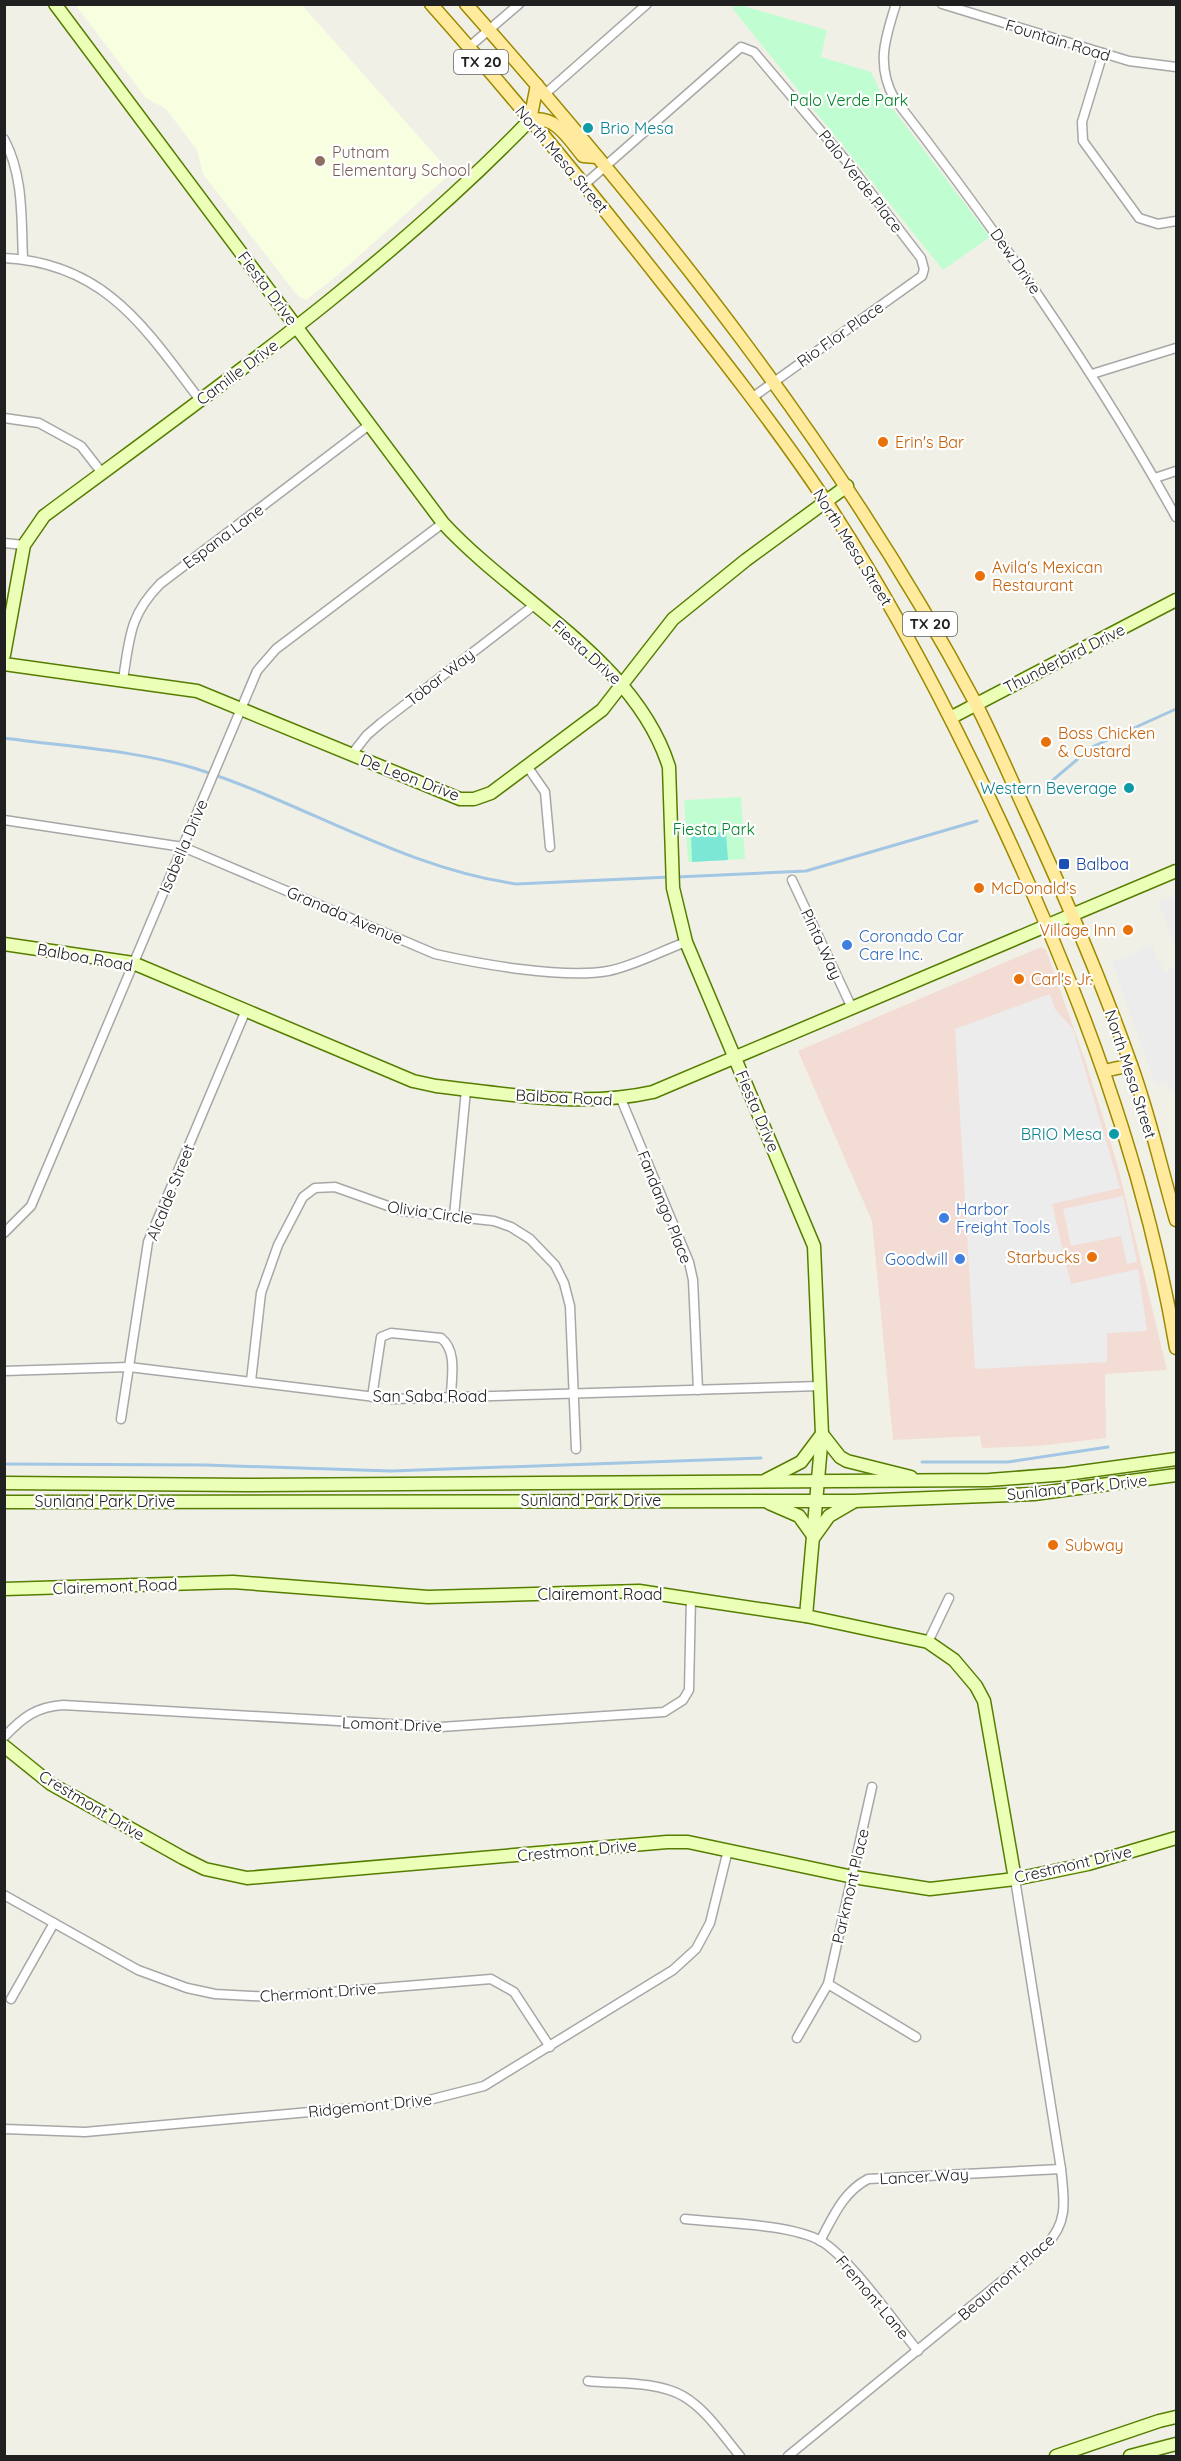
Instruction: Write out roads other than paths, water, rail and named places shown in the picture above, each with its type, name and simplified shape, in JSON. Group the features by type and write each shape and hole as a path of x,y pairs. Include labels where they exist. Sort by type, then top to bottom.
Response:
{"main road":[{"name":"North Mesa Street","path":"431,4 585,184 753,397 825,501 872,576 952,717 1048,924 1104,1071 1170,1277 1176,1348"},
{"name":"North Mesa Street","path":"466,4 601,161 775,381 847,486 976,703 1073,914 1131,1065 1176,1220"},
{"path":"541,90 530,120 542,118 553,122 583,156 601,161"},
{"path":"1104,1071 1131,1065"}],"street":[{"name":"Fiesta Drive","path":"55,4 443,523 466,547 533,606 612,671 623,684 664,750 669,767 674,883 686,942 814,1246 822,1434 806,1616"},
{"path":"469,48 519,4"},
{"path":"541,90 647,4"},
{"name":"Dew Drive","path":"896,4 882,54 889,88 990,224 1092,374 1176,517"},
{"name":"Fountain Road","path":"942,4 1129,61 1176,67"},
{"name":"Palo Verde Place","path":"601,161 741,47 754,52 848,163 921,258 924,269"},
{"path":"1103,53 1082,122 1083,141 1139,218 1158,224 1176,221"},
{"name":"Camille Drive","path":"4,655 24,546 44,516 297,327 365,271 530,120"},
{"path":"4,139 14,159 19,184 23,259"},
{"path":"585,184 601,161"},
{"path":"4,258 23,259 66,270 113,297 139,321 200,400"},
{"name":"Rio Flor Place","path":"753,397 919,280 924,269"},
{"path":"1092,374 1176,348"},
{"path":"4,418 39,423 81,446 102,473"},
{"name":"Espana Lane","path":"123,679 133,620 143,601 160,584 369,425"},
{"path":"1155,478 1176,471"},
{"name":"De Leon Drive","path":"4,664 196,691 460,799 474,799 491,793 603,710 673,618 847,486"},
{"name":"Isabella Drive","path":"4,1233 32,1206 257,671 276,649 443,523"},
{"path":"4,543 24,546"},
{"name":"Thunderbird Drive","path":"952,717 1176,600"},
{"name":"Tobar Way","path":"352,754 367,735 381,723 533,606"},
{"path":"527,766 545,792 550,847"},
{"name":"Granada Avenue","path":"4,820 183,847 435,954 473,963 580,973 610,970 686,942"},
{"name":"Balboa Road","path":"5,946 133,963 413,1081 559,1100 621,1099 653,1092 1176,871"},
{"name":"Pinta Way","path":"792,880 852,1008"},
{"name":"Alcalde Street","path":"121,1419 148,1242 246,1010"},
{"path":"454,1216 466,1089"},
{"name":"Fandango Place","path":"621,1099 689,1262 693,1280 698,1390"},
{"name":"Olivia Circle","path":"251,1381 261,1293 278,1245 303,1197 315,1188 335,1186 402,1211 494,1221 511,1227 530,1239 555,1265 564,1283 570,1306 576,1449"},
{"path":"372,1397 377,1346 381,1337 391,1333 441,1338 448,1344 451,1351 451,1398"},
{"name":"San Saba Road","path":"4,1371 129,1367 372,1397 451,1398 820,1386"},
{"path":"759,1482 789,1471 801,1462 822,1434 840,1457 847,1461 926,1481"},
{"name":"Sunland Park Drive","path":"4,1483 926,1481 1033,1477 1176,1459"},
{"name":"Sunland Park Drive","path":"4,1502 817,1500 854,1502 1034,1494 1176,1475"},
{"path":"1033,1477 1034,1494"},
{"path":"763,1500 799,1516 814,1537 830,1516 854,1502"},
{"name":"Clairemont Road","path":"4,1589 233,1582 428,1597 639,1591 806,1616 928,1642 942,1650 959,1665 976,1686 984,1701 1015,1879"},
{"name":"Lomont Drive","path":"4,1737 22,1718 35,1709 63,1705 441,1727 663,1712 683,1700 689,1690 691,1597"},
{"path":"928,1642 949,1598"},
{"name":"Crestmont Drive","path":"4,1746 65,1793 183,1858 205,1869 227,1875 279,1876 688,1842 853,1877 930,1889 1015,1879 1088,1864 1176,1838"},
{"name":"Parkmont Place","path":"797,2038 828,1984 872,1787"},
{"name":"Ridgemont Drive","path":"4,2129 85,2132 421,2102 484,2086 673,1970 696,1949 710,1923 728,1850"},
{"name":"Beaumont Place","path":"788,2457 1055,2237 1064,2215 1061,2169 1015,1879"},
{"name":"Chermont Drive","path":"4,1896 138,1970 188,1988 215,1994 272,1997 491,1979 514,1992 550,2047"},
{"path":"11,1999 54,1923"},
{"path":"828,1984 916,2037"},
{"name":"Lancer Way","path":"820,2241 853,2187 868,2179 1061,2169"},
{"name":"Fremont Lane","path":"685,2219 792,2231 820,2241 840,2256 918,2351"},
{"path":"588,2380 657,2388 682,2396 707,2417 740,2457"},
{"path":"1056,2457 1077,2452 1176,2417"},
{"path":"1130,2457 1176,2444"}],"waterway":[{"path":"1047,785 1092,747 1176,709"},
{"path":"4,738 126,753 197,769 276,799 394,850 474,876 516,884 670,877"},
{"path":"677,877 806,871 977,821"},
{"path":"922,1462 1008,1462 1108,1447"},
{"path":"4,1464 205,1465 391,1471 761,1458"}],"place":[{"name":"Brio Mesa","path":"588,128"},
{"name":"Putnam Elementary School","path":"320,161"},
{"name":"Erin's Bar","path":"883,442"},
{"name":"Avila's Mexican Restaurant","path":"980,576"},
{"name":"Boss Chicken & Custard","path":"1046,742"},
{"name":"Western Beverage","path":"1129,788"},
{"name":"Balboa","path":"1064,864"},
{"name":"McDonald's","path":"979,888"},
{"name":"Village Inn","path":"1128,930"},
{"name":"Coronado Car Care Inc.","path":"847,945"},
{"name":"Carl's Jr.","path":"1019,979"},
{"name":"BRIO Mesa","path":"1114,1134"},
{"name":"Harbor Freight Tools","path":"944,1218"},
{"name":"Starbucks","path":"1092,1257"},
{"name":"Goodwill","path":"960,1259"},
{"name":"Subway","path":"1053,1545"}],"park label":[{"name":"Palo Verde Park","path":"849,100"},
{"name":"Fiesta Park","path":"714,829"}]}
